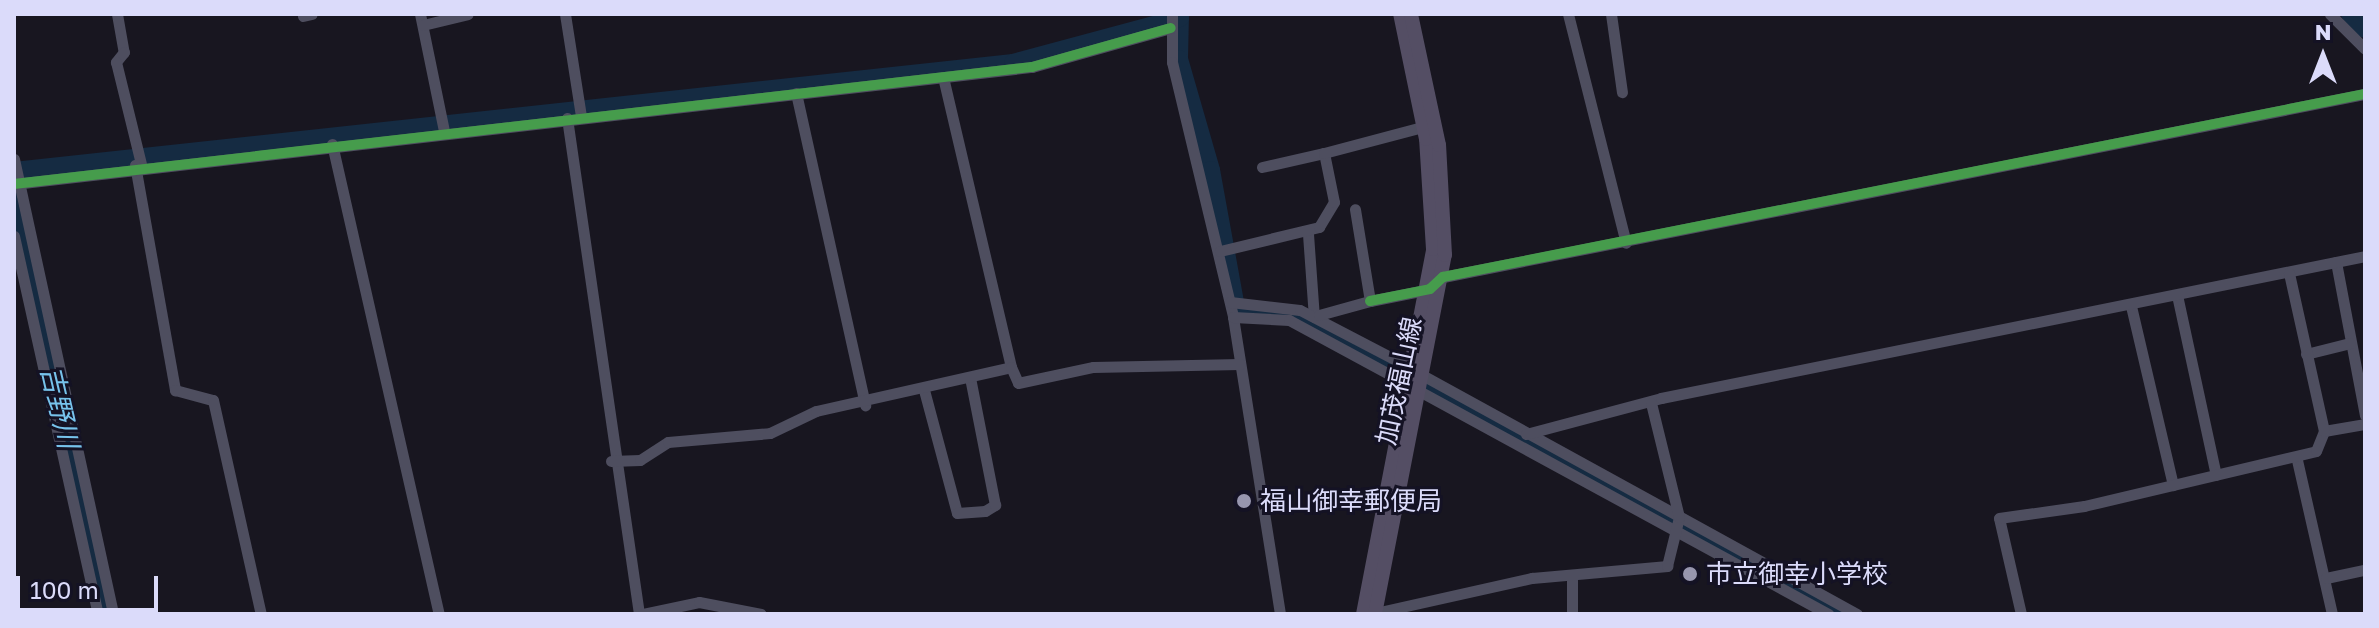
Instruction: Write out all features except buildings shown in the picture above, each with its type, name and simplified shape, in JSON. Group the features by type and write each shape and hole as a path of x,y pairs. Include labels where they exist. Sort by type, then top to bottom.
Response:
{"main road":[{"name":"加茂福山線","path":"1400,14 1429,125 1435,209 1430,289 1418,381"},
{"name":"加茂福山線","path":"1371,614 1418,381 1443,277 1447,215 1411,14"}],"street":[{"path":"117,14 124,52 116,62 139,160 175,390 213,400 261,614"},
{"path":"443,125 421,20 468,14"},
{"path":"565,14 581,116"},
{"path":"1568,14 1626,243"},
{"path":"1611,14 1622,92"},
{"path":"2330,14 2365,49"},
{"path":"113,614 106,555 16,175 139,160 332,144 443,125 567,118 1032,67 1171,20 1172,62 1223,250 1233,302 1280,614"},
{"path":"943,77 1011,367 1018,383 1093,367 1240,364"},
{"path":"796,93 865,405"},
{"path":"1233,317 1312,321 1370,301 1430,289 1443,277 2365,94"},
{"path":"567,118 611,461 641,614 699,602 761,614"},
{"path":"1262,167 1429,125"},
{"path":"332,144 439,614"},
{"path":"1223,250 1308,234 1334,202 1324,153"},
{"path":"1355,209 1370,301"},
{"path":"1308,234 1312,321"},
{"path":"14,236 98,614"},
{"path":"1526,434 1651,403 2365,256"},
{"path":"2336,262 2365,415"},
{"path":"2021,614 1999,518 2297,460 2316,451 2324,431 2289,273"},
{"path":"2177,295 2216,475"},
{"path":"1233,302 1312,321 1676,524 1857,614"},
{"path":"2131,306 2173,485"},
{"path":"2306,354 2350,343"},
{"path":"611,461 640,460 668,442 770,433 816,411 865,405 1011,367"},
{"path":"924,390 957,513 985,511 995,505 970,377"},
{"path":"1418,381 1526,434 1828,614"},
{"path":"1371,614 1572,575 1667,566 1676,524 1651,403"},
{"path":"2324,431 2365,424"},
{"path":"2297,460 2332,614"},
{"path":"2326,578 2365,570"},
{"path":"1572,575 1572,614"}],"waterway":[{"path":"1180,14 1179,59 1211,170 1236,308 1306,319 1839,614"},
{"path":"2350,14 2365,29"},
{"path":"14,171 1013,63 1180,18"},
{"name":"吉野川","path":"14,200 106,614"}],"cycle path":[{"path":"14,184 1032,67 1171,28"},
{"path":"1370,301 1430,289 1443,277 2365,94"}],"place":[{"name":"福山御幸郵便局","path":"1244,501"},
{"name":"市立御幸小学校","path":"1690,574"}]}
